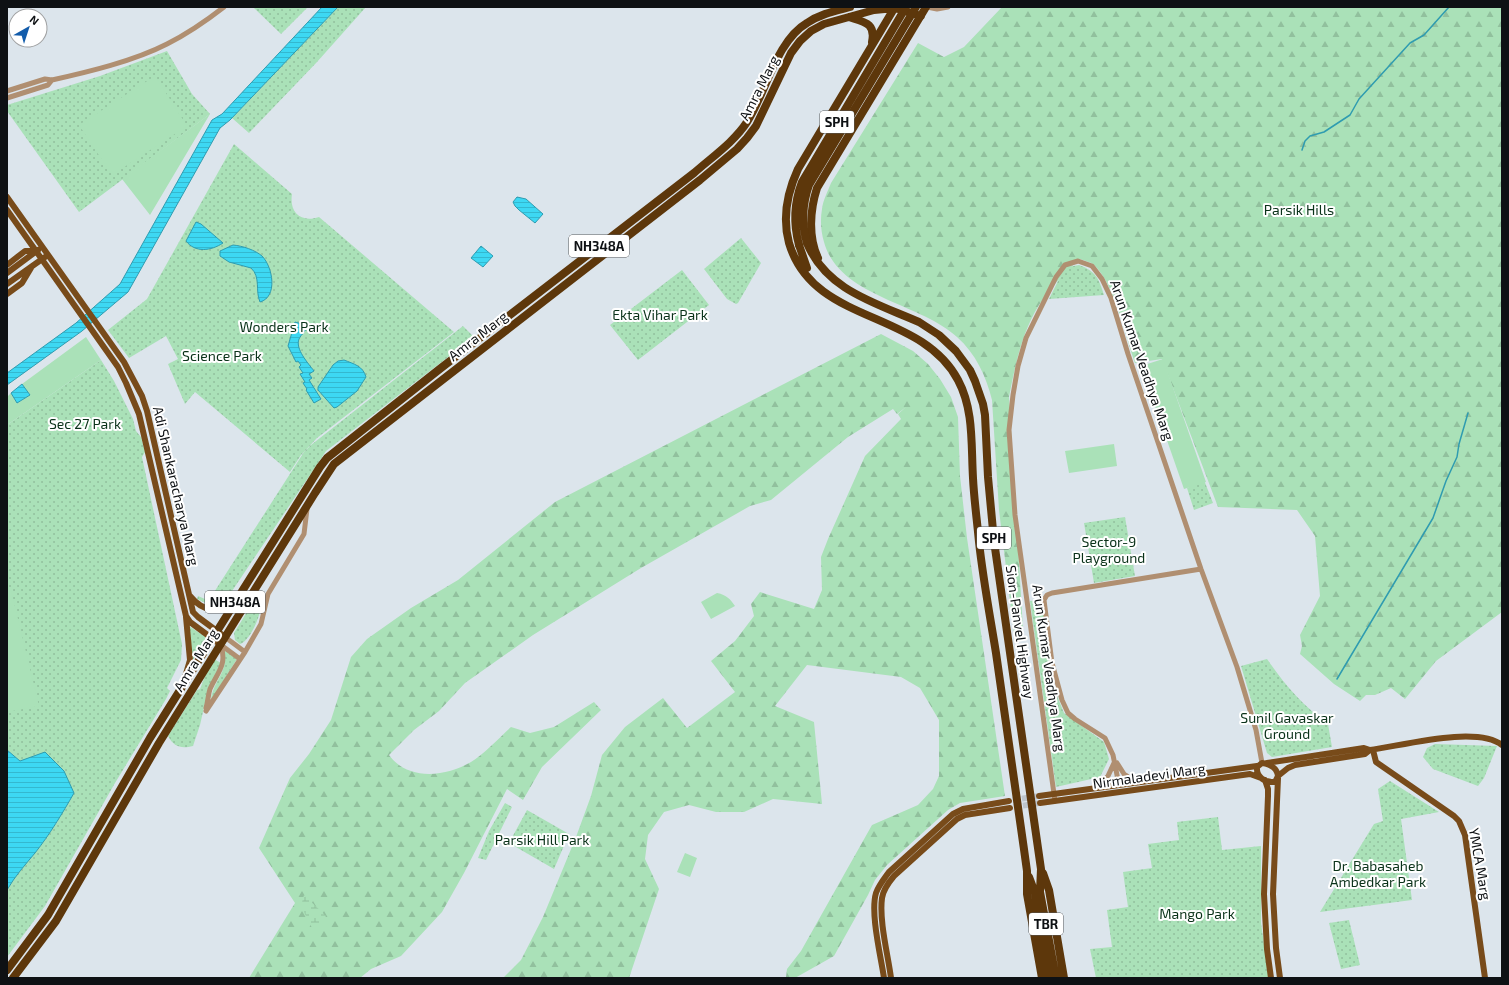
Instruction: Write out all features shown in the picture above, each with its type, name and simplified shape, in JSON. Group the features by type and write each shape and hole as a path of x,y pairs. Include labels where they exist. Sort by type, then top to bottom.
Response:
{"highway":[{"name":"Amra Marg","path":"7,970 48,915 150,738 327,458 694,173 729,143 739,133 748,120 783,48 793,34 806,23 815,18 848,7"},
{"name":"SPH","path":"836,283 819,265 803,244 795,227 794,213 796,200 802,182 906,7"},
{"name":"SPH","path":"827,294 817,284 805,264 803,244 804,201 809,185 916,7"},
{"path":"836,283 821,263 813,242 812,218 815,196 821,182 926,7"},
{"path":"827,294 806,274 790,247 786,228 787,198 798,169 895,8"},
{"name":"Amra Marg","path":"13,978 56,921 159,743 308,503 328,472 342,457 694,185 737,149 756,126 791,53 800,40 811,31 824,24 874,10 895,8 921,16"},
{"path":"849,17 872,28 874,34 870,48"},
{"name":"Sion-Panvel Highway","path":"836,283 850,292 919,322 939,335 964,360 980,392 985,415 988,477 994,541 1041,869"},
{"name":"Sion-Panvel Highway","path":"827,294 843,305 912,335 930,346 951,369 966,397 970,417 973,478 979,544 1027,871"},
{"name":"SPH","path":"1041,869 1049,890 1064,978"},
{"name":"TBR","path":"1041,869 1040,892 1056,978"},
{"name":"SPH","path":"1027,871 1027,894 1042,978"},
{"name":"TBR","path":"1027,871 1035,893 1050,978"}],"main road":[{"name":"Adi Shankaracharya Marg","path":"7,197 124,362 142,396 147,411 188,593 196,615 215,635"},
{"name":"Adi Shankaracharya Marg","path":"7,210 118,367 139,414 186,616 190,622 215,635 223,641"},
{"path":"7,273 42,247"},
{"path":"7,265 25,251 36,251"},
{"path":"7,284 48,255"},
{"path":"7,294 22,284 32,267"},
{"path":"188,593 196,602 206,609 219,610 235,602"},
{"path":"182,686 190,661 186,616"},
{"path":"1278,777 1295,764 1365,754 1371,750 1456,737 1484,738 1502,745"},
{"name":"Nirmaladevi Marg","path":"1054,798 1095,788 1364,748 1371,750"},
{"name":"YMCA Marg","path":"1371,750 1376,762 1443,808 1459,821 1463,828 1485,978"},
{"path":"1271,978 1267,949 1264,894 1268,789 1256,770 1262,764 1276,769 1278,777 1272,894 1280,978"},
{"name":"Nirmaladevi Marg","path":"1040,800 1250,774 1273,782 1278,777"},
{"path":"884,978 874,913 876,895 881,882 889,872 953,814 1010,804"},
{"path":"891,978 882,910 882,896 887,885 894,876 959,814"}],"street":[{"path":"7,91 45,79 52,80 120,62 166,45 199,25 224,7"},
{"path":"926,7 937,9"},
{"path":"921,16 937,9 948,7"},
{"path":"7,98 48,85 52,80"},
{"name":"Arun Kumar Veadhya Marg","path":"1054,798 1015,515 1009,430 1018,366 1026,338 1056,277 1065,265 1078,261 1092,266 1102,279 1111,298 1127,351 1201,569 1237,667 1256,730 1262,764"},
{"path":"223,641 224,661 210,691 206,711 245,652 261,624 268,594 304,534 308,503"},
{"path":"1120,785 1115,761 1105,738 1075,719 1068,713 1065,706 1052,662 1044,600 1047,595 1052,593 1201,569"},
{"path":"223,641 245,652"},
{"path":"223,641 240,659"},
{"path":"1115,761 1124,774 1137,782"},
{"path":"1095,788 1108,776 1114,766 1115,761"}],"green space":[{"path":"253,7 308,7 281,34"},
{"path":"338,7 366,7 317,62 249,133 232,118"},
{"name":"Parsik Hills","path":"1002,7 1502,7 1502,612 1436,661 1405,699 1391,688 1375,695 1366,695 1360,701 1334,684 1300,654 1302,646 1300,635 1320,596 1315,536 1297,510 1218,507 1162,359 1135,363 1119,311 1108,285 1094,265 1080,259 1053,286 1033,315 1020,350 1009,397 1023,629 1014,633 999,510 992,400 987,382 975,358 957,337 941,325 863,287 846,275 832,260 824,242 821,222 823,202 831,183 918,43 944,57 964,47"},
{"path":"167,51 192,94 210,114 79,212 7,111 7,105 100,76"},
{"path":"155,76 187,126 112,175 79,125"},
{"path":"210,114 150,215 122,179"},
{"name":"Wonders Park","path":"234,144 292,194 292,206 298,215 307,219 319,217 454,332 317,438 301,455 290,472 195,392 185,404 168,364 178,359 166,336 129,358 108,330 147,299"},
{"path":"741,238 761,263 736,304 727,299 704,269"},
{"path":"1079,265 1085,267 1096,276 1104,295 1049,299 1058,281 1068,267"},
{"name":"Ekta Vihar Park","path":"682,270 709,305 638,360 610,325"},
{"path":"463,326 474,337 326,451 226,600 221,596 212,606 197,599 198,596 205,599 211,597 304,452"},
{"path":"881,334 913,351 928,364 940,379 951,397 958,417 960,476 967,538 1005,796 960,803 948,810 887,865 875,880 834,956 795,978 786,977 787,969 801,951 872,825 918,805 933,789 939,776 939,720 920,688 901,677 807,665 775,706 814,722 822,804 773,799 744,812 716,812 689,805 664,812 648,835 645,859 659,889 629,978 503,978 521,960 543,917 591,796 602,755 625,727 663,698 687,728 735,692 711,661 735,641 754,616 751,604 760,592 814,609 822,590 821,557 865,456 901,419 898,414 906,407 897,414 893,409 848,437 771,500 750,506 641,568 533,635 465,683 439,711 414,730 389,755 406,769 416,773 427,774 450,771 476,759 511,727 530,733 554,727 594,702 601,710 542,767 523,800 507,789 464,873 442,912 401,956 371,969 360,978 249,978 295,903 259,848 290,778 309,754 331,720 351,657 367,639 411,608 458,580 555,502"},
{"path":"86,337 101,360 7,425 7,397 11,393 17,403 30,395 22,384"},
{"path":"1163,359 1206,482 1184,489 1141,366"},
{"name":"Sec 27 Park","path":"101,360 114,381 133,419 136,431 141,437 145,452 142,457 182,644 181,660 167,688 170,691 166,699 115,783 45,906 7,957 7,890 15,876 35,853 58,821 20,761 7,750 7,425"},
{"path":"1114,444 1117,466 1069,473 1065,451"},
{"path":"1204,480 1213,503 1194,510 1187,488"},
{"name":"Sector-9 Playground","path":"1125,517 1135,576 1094,583 1084,523"},
{"path":"11,590 39,706 7,712 7,591"},
{"path":"717,593 728,598 735,606 711,619 701,602"},
{"path":"258,598 260,602 259,616 248,637 240,644 235,640 234,633 255,599"},
{"path":"1042,600 1053,686 1064,713 1104,742 1109,759 1100,777 1056,787 1030,601"},
{"path":"189,626 207,638 193,660"},
{"path":"224,650 237,659 211,699 215,686 223,670 225,658"},
{"path":"212,658 223,664 205,703 193,746 181,747 175,745 168,736 197,690 200,689"},
{"name":"Sunil Gavaskar Ground","path":"1267,659 1294,694 1310,710 1328,724 1332,747 1272,757 1267,753 1241,666"},
{"path":"1435,744 1497,746 1484,778 1478,786 1433,769 1423,757 1427,748"},
{"name":"Dr. Babasaheb Ambedkar Park","path":"1390,781 1439,812 1401,819 1412,900 1320,912 1374,824 1383,821 1378,789"},
{"path":"505,803 512,807 486,860 478,858 489,831"},
{"name":"Parsik Hill Park","path":"527,810 569,834 554,869 509,843"},
{"name":"Mango Park","path":"1218,817 1222,850 1261,846 1261,923 1269,978 1096,978 1090,949 1112,947 1107,910 1128,907 1123,872 1152,868 1148,844 1179,840 1177,822"},
{"path":"685,853 697,858 690,877 677,872"},
{"path":"304,895 326,916 314,932 301,906"},
{"path":"1349,920 1360,965 1341,969 1329,923"}],"water":[{"path":"322,7 338,7 230,120 220,128 128,292 82,331 7,385 7,373 76,323 120,284 212,120 222,114"},
{"path":"517,197 526,199 543,214 535,223 515,206 513,202"},
{"path":"196,222 201,224 223,243 213,248 203,250 194,248 190,245 186,241"},
{"path":"233,245 252,250 262,256 266,261 272,281 269,294 266,299 260,302 256,276 251,268 229,262 220,256 220,251"},
{"path":"481,246 493,256 483,267 471,258"},
{"path":"295,322 302,324 306,328 298,343 300,351 314,371 309,374 312,378 309,380 321,399 314,403 303,383 305,382 300,374 303,373 299,367 301,365 298,361 296,362 288,346"},
{"path":"344,360 355,364 363,370 366,377 357,391 334,408 318,390 318,387 333,365 338,361"},
{"path":"22,384 30,395 17,403 11,393"},
{"path":"7,750 20,761 45,752 64,771 74,793 46,839 7,890"}],"waterway":[{"path":"1302,150 1305,141 1310,136 1324,132 1350,115 1359,99 1410,43 1424,35 1449,7"},
{"path":"1337,679 1433,518 1446,481 1457,457 1459,444 1468,413"}],"tunnel":[{"path":"1013,800 1039,796"},
{"path":"1014,807 1040,803"}],"park label":[{"name":"Science Park","path":"222,356"}]}
